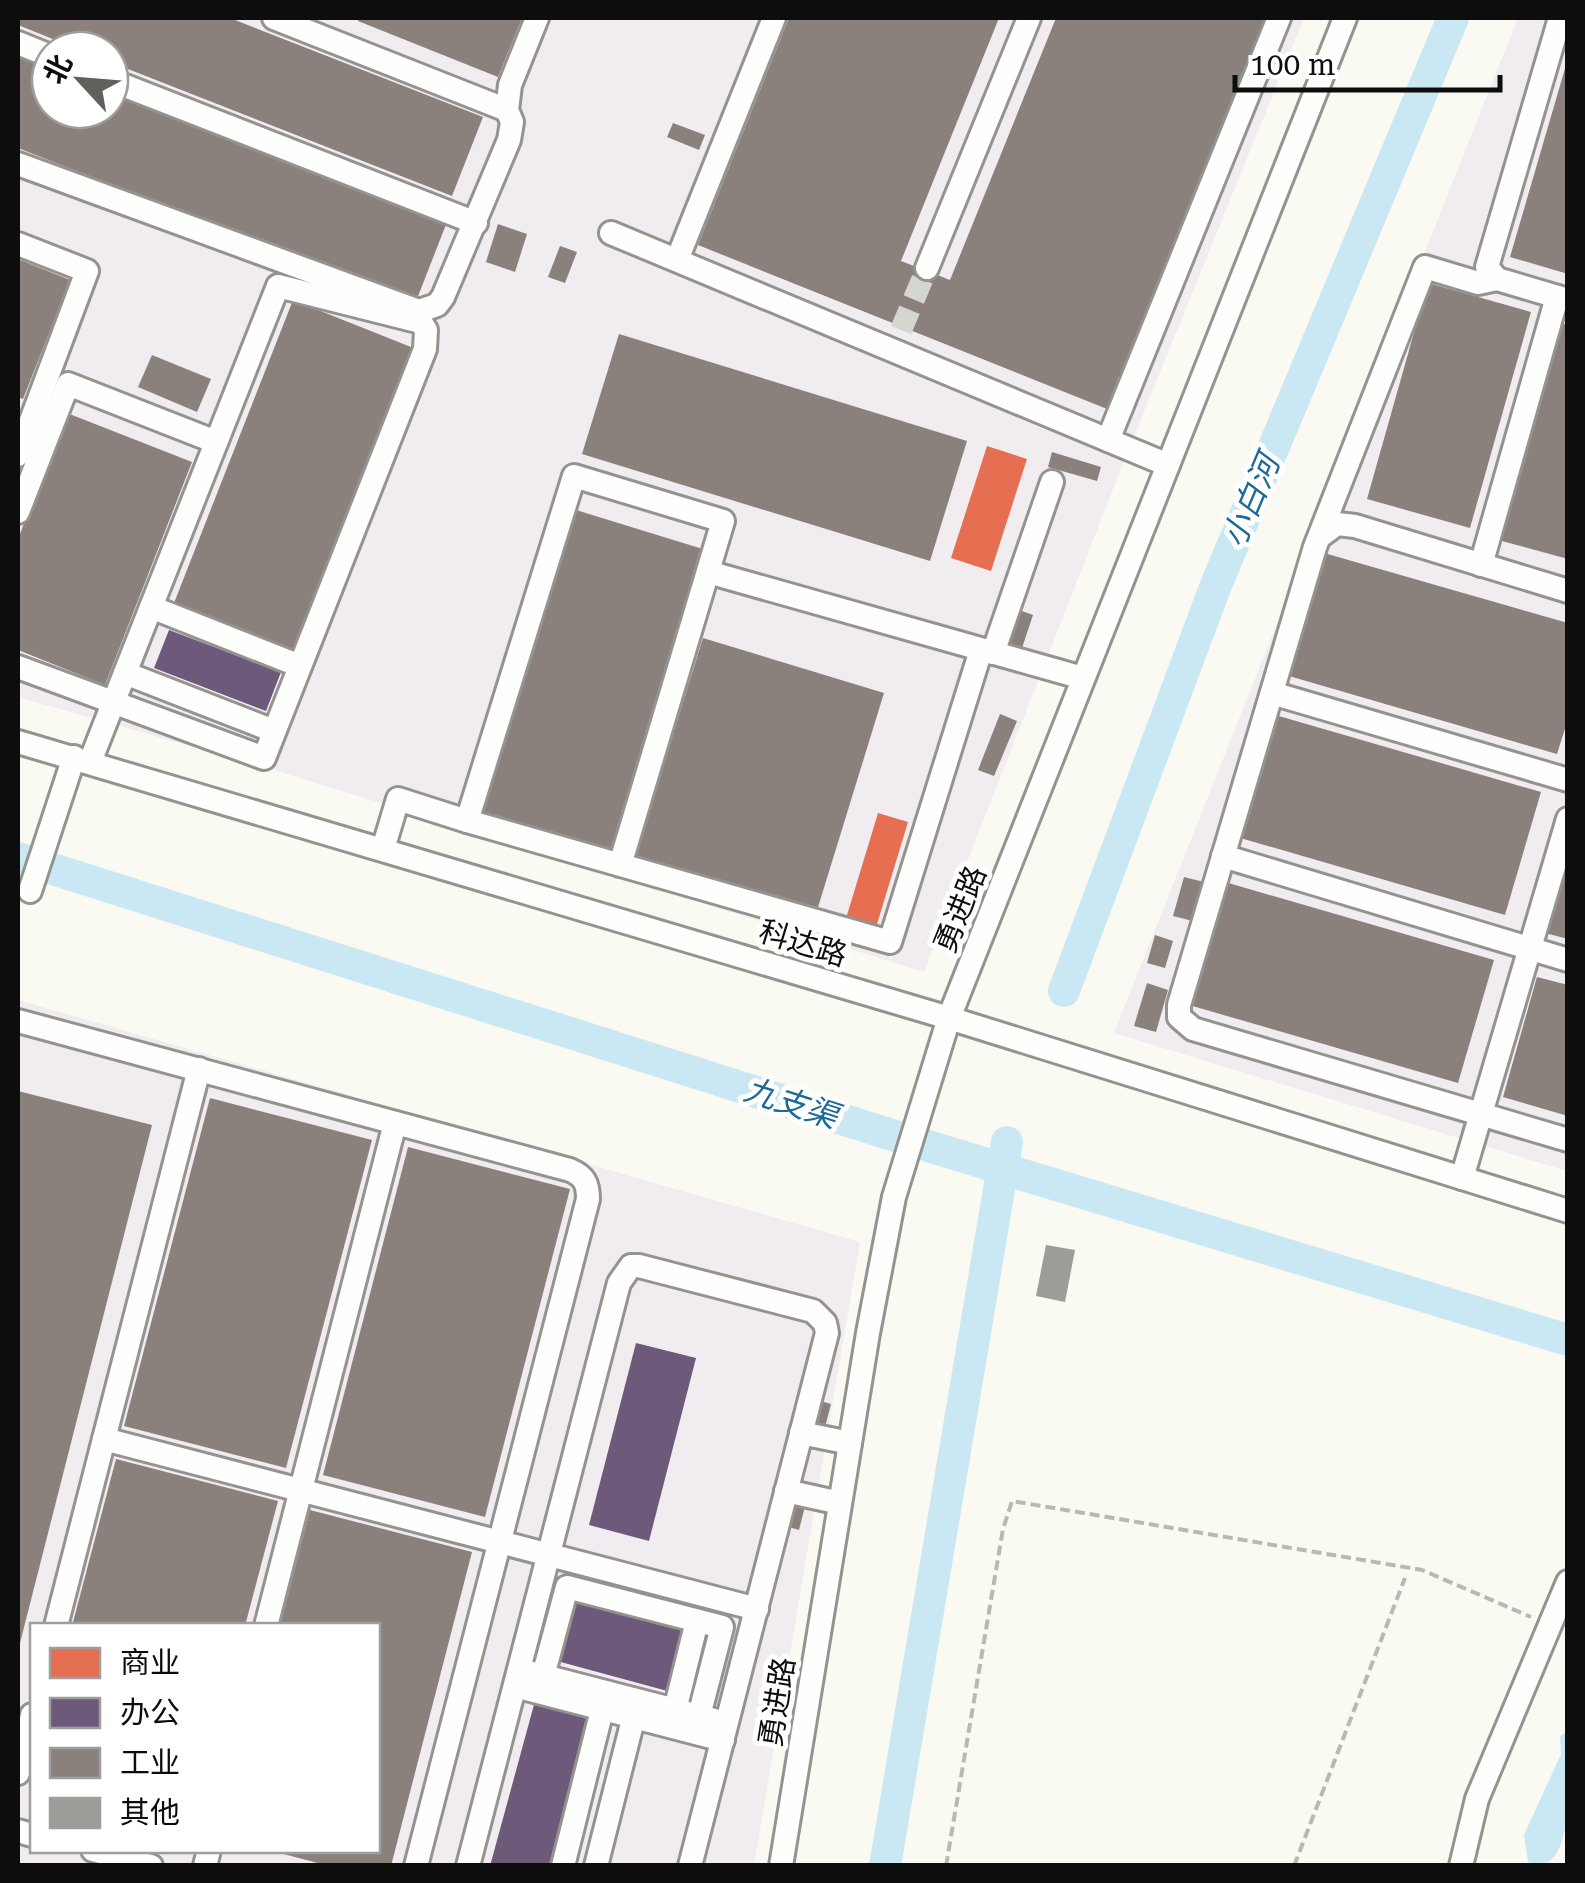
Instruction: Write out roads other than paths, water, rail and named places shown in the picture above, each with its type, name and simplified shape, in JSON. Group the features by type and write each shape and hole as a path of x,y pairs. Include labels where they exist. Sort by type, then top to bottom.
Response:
{"street":[{"path":"274,18 507,110"},
{"path":"331,40 340,18"},
{"path":"18,164 420,311 437,305 443,297 509,140 510,85 536,18"},
{"path":"677,260 774,18"},
{"path":"926,268 1029,18"},
{"path":"1108,440 1279,18"},
{"name":"勇进路","path":"781,1866 894,1198 949,1018 1345,18"},
{"path":"1497,279 1487,267 1560,18"},
{"path":"130,88 476,223"},
{"path":"611,233 897,340 1108,440 1168,464"},
{"path":"18,244 87,272 24,417 18,455"},
{"path":"1481,565 1562,299 1497,279 1478,283 1426,267 1322,534 1178,1004 1179,1016 1193,1029 1568,1140"},
{"path":"18,667 113,704 264,758 425,349 426,330 421,322 278,286 126,673 113,704 60,802 30,891"},
{"path":"18,512 68,384 216,442"},
{"path":"467,821 574,476 724,520 620,865"},
{"path":"383,849 398,800 890,942 987,652 1052,482"},
{"path":"1322,534 1337,524 1355,526 1568,592"},
{"path":"708,572 1083,678"},
{"path":"151,607 300,666"},
{"path":"126,673 274,731"},
{"path":"1272,693 1568,780"},
{"name":"科达路","path":"18,742 949,1018 1568,1211"},
{"path":"1462,1178 1568,819"},
{"path":"1223,856 1568,960"},
{"path":"18,1021 570,1170 582,1175 588,1186 588,1199 416,1866"},
{"path":"57,1623 199,1069"},
{"path":"267,1623 394,1123"},
{"path":"468,1866 616,1294 631,1266 805,1308 821,1317 827,1334 690,1866"},
{"path":"801,1434 850,1443"},
{"path":"104,1439 756,1609"},
{"path":"786,1491 840,1503"},
{"path":"642,1606 648,1581"},
{"path":"1462,1866 1477,1799 1568,1582"},
{"path":"543,1676 566,1586 722,1627 699,1716"},
{"path":"674,1710 697,1621"},
{"path":"517,1678 543,1676 605,1700"},
{"path":"517,1678 725,1732"},
{"path":"563,1866 605,1700"},
{"path":"636,1709 674,1710 699,1716 725,1732"},
{"path":"596,1866 636,1709"},
{"path":"18,1773 30,1723"},
{"path":"585,1777 616,1786"},
{"path":"572,1831 602,1839"},
{"path":"104,1853 151,1866"}],"water":[{"path":"1567,1732 1569,1791 1563,1837 1556,1854 1544,1864 1528,1862 1524,1835 1561,1754 1560,1736"}],"waterway":[{"name":"小白河","path":"1064,991 1214,590 1453,18"},
{"name":"九支渠","path":"18,858 895,1136 1568,1340"},
{"path":"885,1866 1007,1142"}],"tunnel":[{"path":"901,330 927,268"}]}
